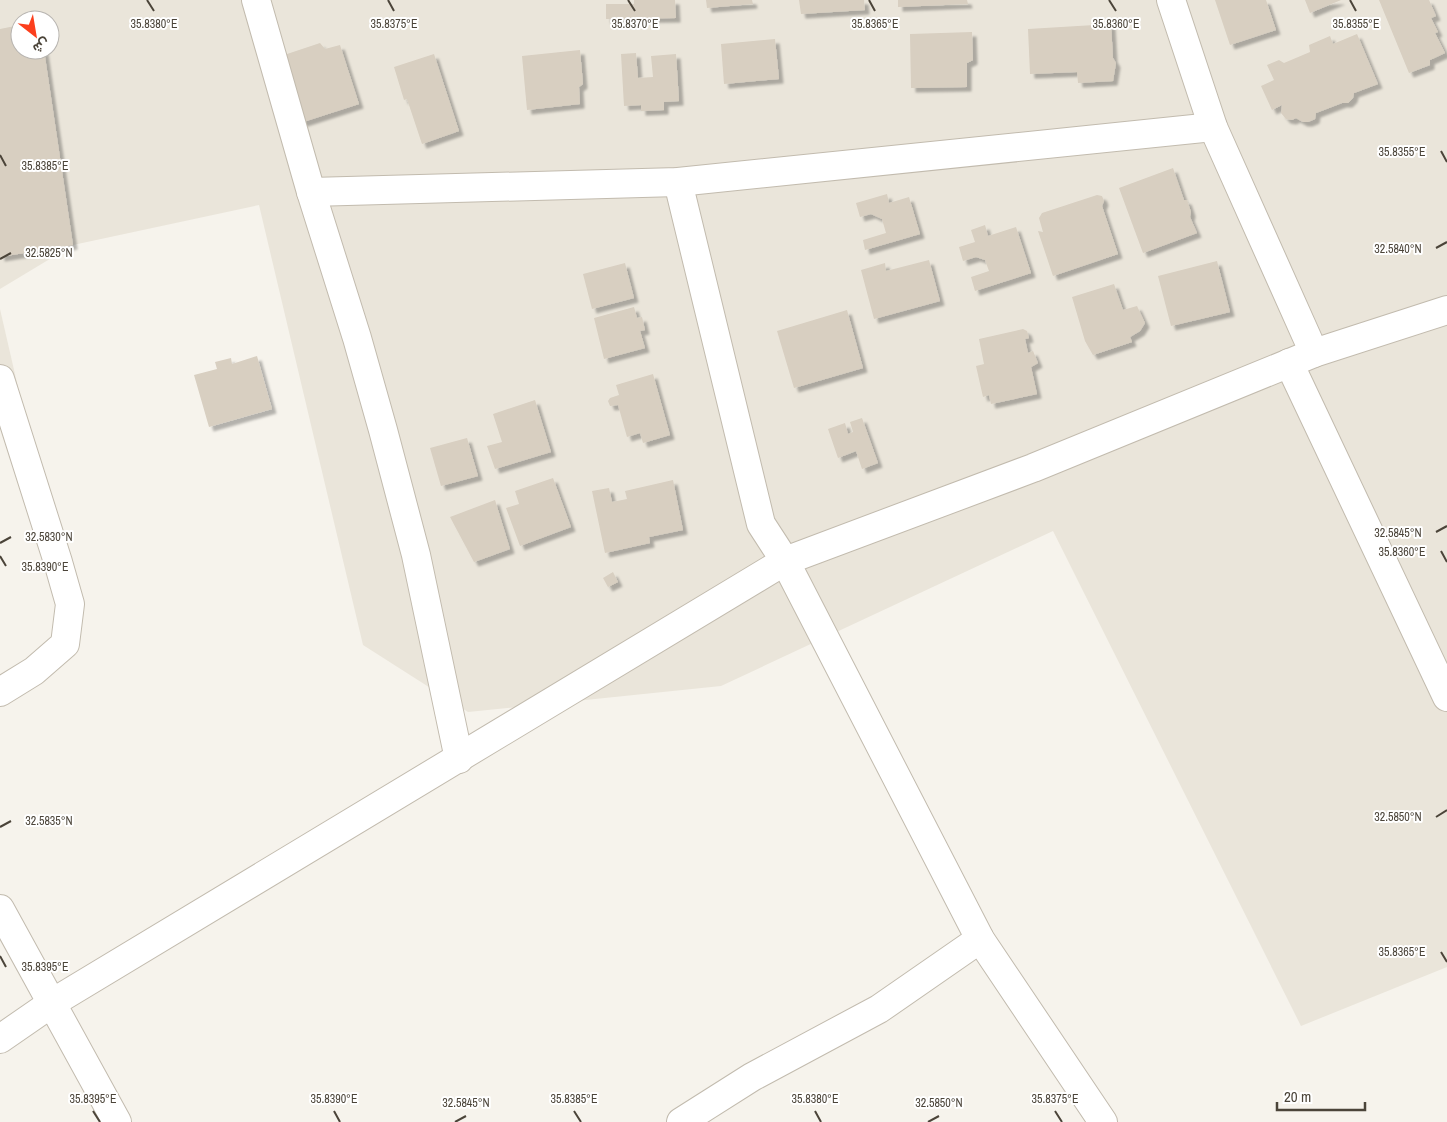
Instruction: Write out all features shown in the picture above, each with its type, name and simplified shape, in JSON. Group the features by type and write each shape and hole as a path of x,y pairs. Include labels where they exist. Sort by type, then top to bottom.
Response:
{"street":[{"path":"256,0 311,192 357,338 416,555 458,759"},
{"path":"1171,0 1213,127 1314,353"},
{"path":"311,192 678,182 1213,127"},
{"path":"678,182 761,524 785,562 980,939 1103,1122"},
{"path":"0,1039 52,1003 785,562 1033,468 1314,353 1447,310"},
{"path":"1289,363 1447,697"},
{"path":"0,379 70,604 65,644 34,671 0,692"},
{"path":"0,909 81,1060 117,1122"},
{"path":"681,1122 752,1077 879,1009 980,939"}],"shaded area":[{"path":"0,0 1447,0 1447,967 1301,1026 1053,531 721,686 468,712 363,645 259,205 73,245 0,289"},
{"path":"0,309 20,396 0,404"}],"building":[{"path":"634,0 675,0 676,18 606,19 606,4 634,4"},
{"path":"706,0 752,0 753,4 707,8"},
{"path":"799,0 864,0 865,10 801,14"},
{"path":"898,0 967,0 968,4 898,7"},
{"path":"1215,0 1266,0 1276,30 1230,45"},
{"path":"1305,0 1341,0 1310,13"},
{"path":"1379,0 1429,0 1436,16 1431,18 1438,32 1435,33 1445,53 1430,60 1430,65 1409,73"},
{"path":"1111,24 1113,58 1116,63 1113,81 1078,83 1077,72 1030,74 1028,29"},
{"path":"10,27 10,60 45,60 73,245 0,257 0,29"},
{"path":"972,32 973,60 967,63 967,87 911,88 910,34"},
{"path":"1357,34 1378,84 1354,93 1353,98 1348,103 1342,103 1316,113 1315,119 1308,122 1303,122 1296,118 1292,120 1286,119 1281,113 1282,105 1272,110 1261,86 1274,80 1267,65 1279,60 1284,63 1310,52 1309,45 1330,36 1333,44"},
{"path":"775,39 779,79 724,84 721,44"},
{"path":"320,43 325,49 340,45 359,104 297,124 275,58"},
{"path":"580,50 583,84 579,87 580,104 527,110 522,56"},
{"path":"636,53 638,78 653,77 651,56 676,54 679,101 664,102 664,110 641,111 641,105 624,106 621,54"},
{"path":"434,54 459,131 422,144 407,99 404,100 394,67"},
{"path":"1173,168 1184,200 1187,200 1191,212 1190,217 1197,233 1143,253 1119,188"},
{"path":"887,194 889,203 909,197 920,234 865,250 863,240 886,233 882,219 871,214 860,217 856,203"},
{"path":"1097,195 1102,196 1104,201 1102,206 1118,254 1053,276 1038,231 1043,232 1039,218 1042,213"},
{"path":"985,225 988,236 1016,227 1031,273 975,291 971,277 989,271 985,260 976,257 963,261 959,247 975,242 971,230"},
{"path":"929,260 940,301 874,319 861,270 885,263 886,271"},
{"path":"1217,261 1230,312 1171,326 1158,276"},
{"path":"625,263 634,298 592,309 583,274"},
{"path":"1114,284 1123,310 1137,306 1145,323 1140,331 1130,337 1132,342 1093,355 1085,341 1072,297"},
{"path":"634,307 637,318 642,317 645,330 640,331 645,348 604,359 594,318"},
{"path":"847,310 863,368 794,388 777,331"},
{"path":"1023,329 1027,331 1029,338 1025,339 1028,353 1033,351 1038,363 1031,367 1037,394 991,404 989,395 983,397 976,366 984,364 979,339"},
{"path":"257,356 272,409 209,427 194,375 217,369 215,362 231,358 232,364"},
{"path":"653,374 670,435 643,443 640,433 627,437 618,405 610,406 608,401 610,398 619,395 616,385"},
{"path":"535,400 551,452 495,469 487,446 502,442 493,414"},
{"path":"862,418 878,463 862,469 856,451 838,458 828,429 845,423 848,434 853,432 850,422"},
{"path":"467,438 478,476 441,486 430,448"},
{"path":"553,478 571,527 520,546 506,508 519,504 515,491"},
{"path":"673,480 683,530 649,537 650,543 605,553 592,491 609,488 612,502 627,499 625,491"},
{"path":"495,500 510,549 474,562 450,517"},
{"path":"613,572 618,582 608,587 603,578"}]}
